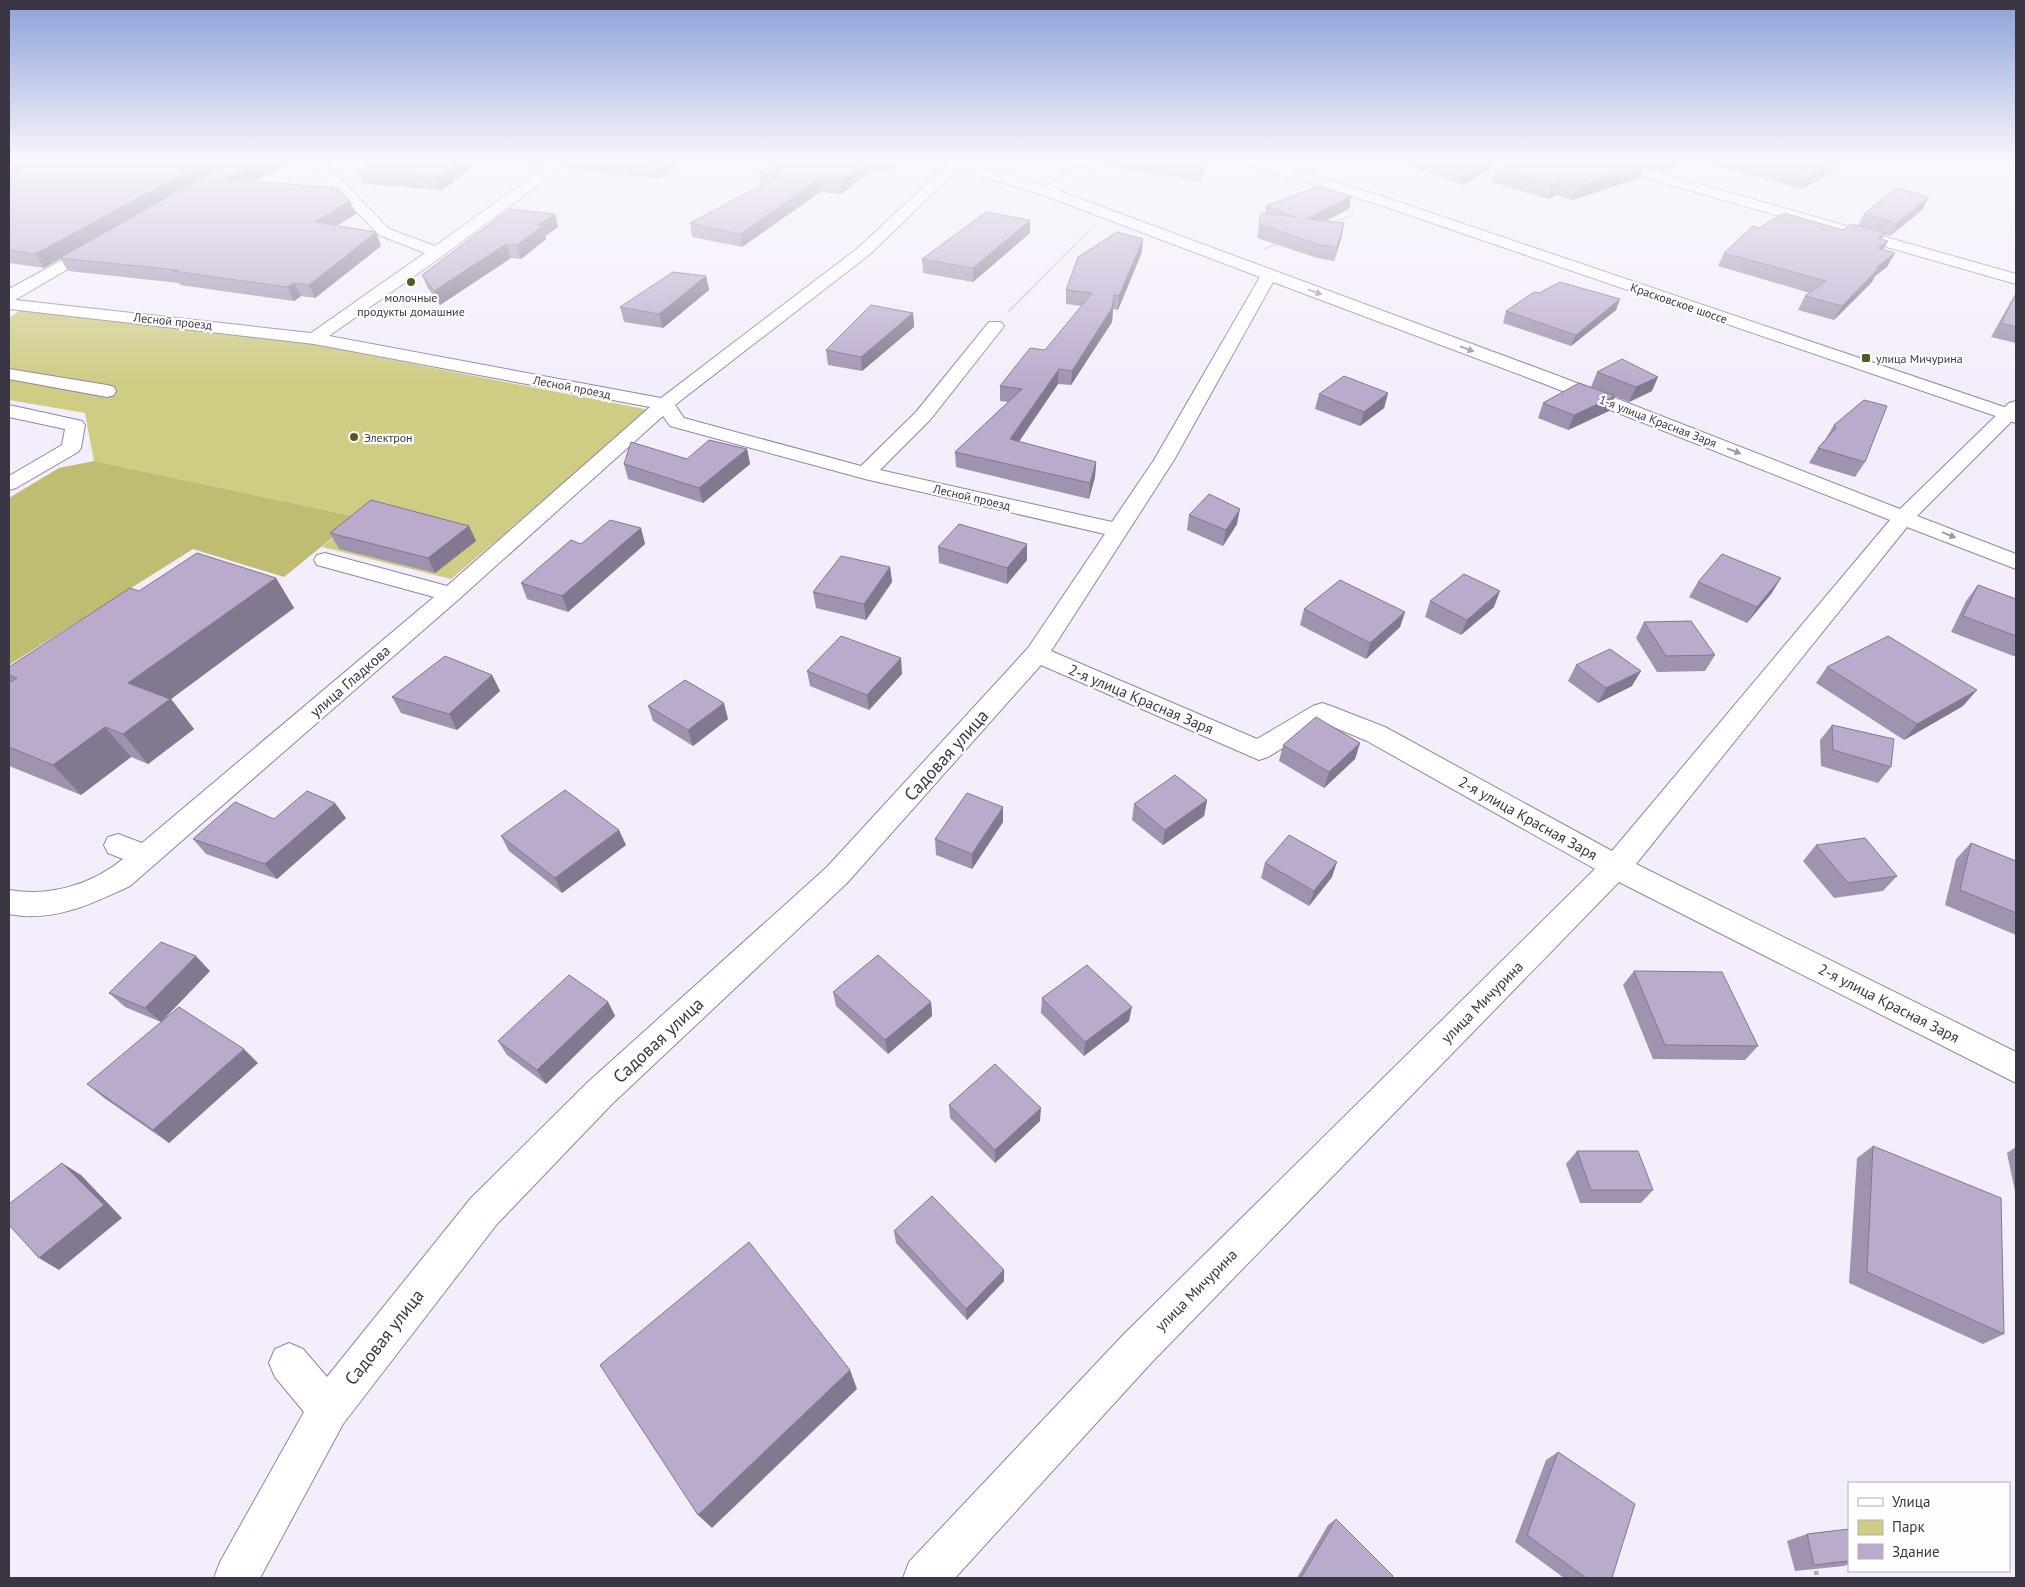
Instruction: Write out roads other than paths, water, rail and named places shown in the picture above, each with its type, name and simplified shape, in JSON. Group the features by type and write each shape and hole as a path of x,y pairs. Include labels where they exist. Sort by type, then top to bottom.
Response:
{"street":[{"path":"395,236 438,252"},
{"path":"314,338 460,236"},
{"name":"улица Гладкова","path":"9,902 22,906 75,899 120,878 376,648 452,594 653,406 864,251 879,236"},
{"name":"1-я улица Красная Заря","path":"1161,236 1549,380 2016,562"},
{"name":"Красковское шоссе","path":"1487,236 2014,413"},
{"path":"1866,236 2016,279"},
{"path":"10,296 109,239"},
{"name":"Садовая улица","path":"236,1578 328,1410 484,1211 600,1093 837,875 1037,654 1164,460 1270,275"},
{"name":"Лесной проезд","path":"10,296 314,338 653,406 677,422 865,473 1118,530"},
{"path":"865,473 924,416 995,326"},
{"path":"9,374 107,391"},
{"path":"9,411 75,426 71,448 9,484"},
{"name":"улица Мичурина","path":"925,1578 1138,1348 1616,867 1904,517 2014,413"},
{"path":"325,560 452,594"},
{"name":"2-я улица Красная Заря","path":"1037,654 1259,750 1322,712 1376,734 1616,867 2016,1068"},
{"path":"118,845 146,856"},
{"path":"289,1363 328,1410"}],"place":[{"name":"молочные продукты домашние","path":"411,282"},
{"name":"улица Мичурина","path":"1866,358"},
{"name":"Электрон","path":"354,437"}]}
